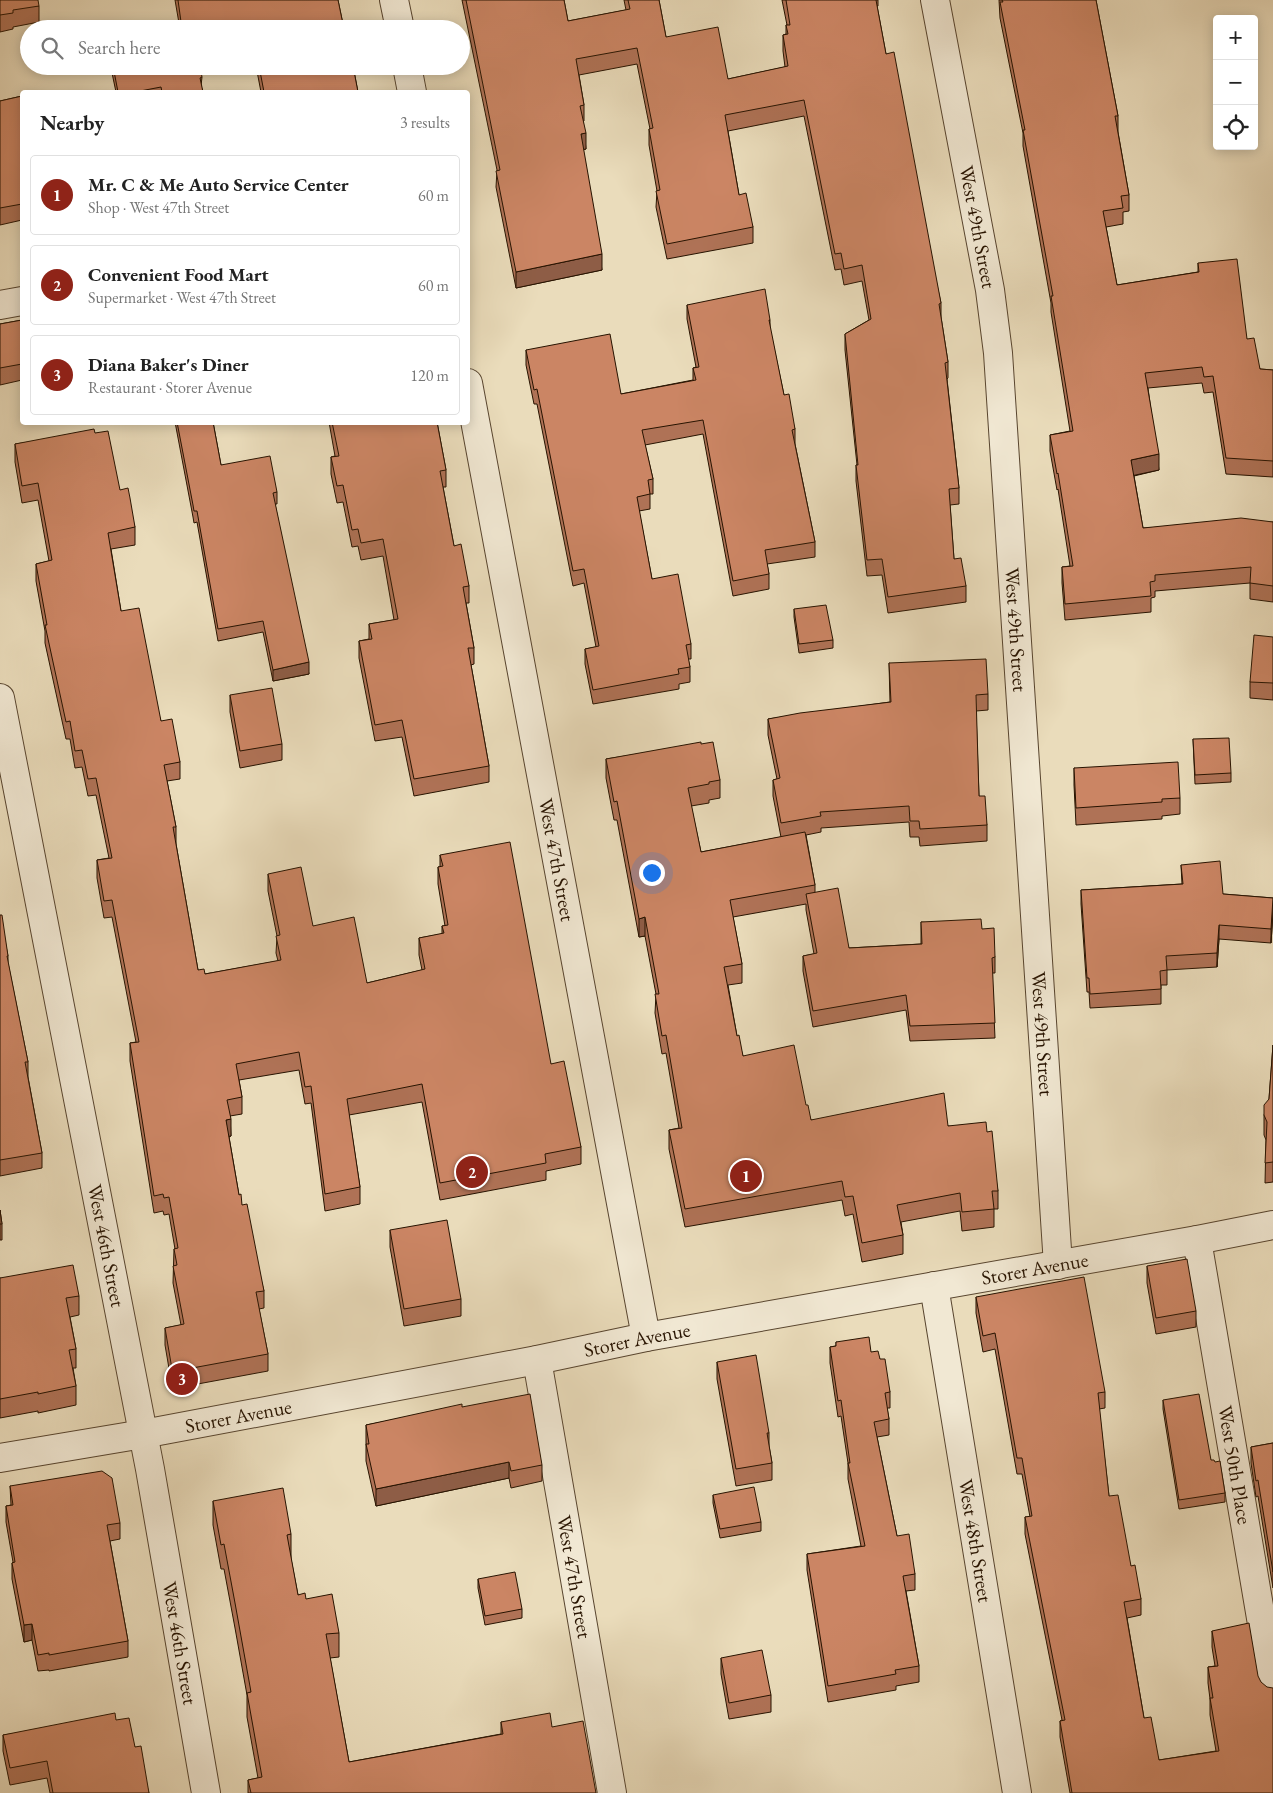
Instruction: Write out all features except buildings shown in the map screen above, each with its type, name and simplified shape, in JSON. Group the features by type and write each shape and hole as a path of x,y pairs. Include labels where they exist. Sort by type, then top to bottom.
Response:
{"street":[{"path":"394,0 398,20"},
{"name":"West 49th Street","path":"935,0 990,290 998,353 1058,1265"},
{"path":"409,75 412,90"},
{"path":"0,305 20,301"},
{"name":"West 47th Street","path":"470,394 646,1337"},
{"name":"West 46th Street","path":"0,698 143,1434 206,1793"},
{"name":"Storer Avenue","path":"0,1458 143,1434 536,1360 646,1337 1058,1265 1273,1225"},
{"name":"West 50th Place","path":"1197,1240 1273,1689"},
{"name":"West 48th Street","path":"934,1286 1017,1793"},
{"name":"West 47th Street","path":"536,1360 612,1793"}],"place":[{"name":"Convenient Food Mart","path":"472,1172"},
{"name":"Mr. C & Me Auto Service Center","path":"746,1176"},
{"name":"Diana Baker's Diner","path":"182,1379"}]}
